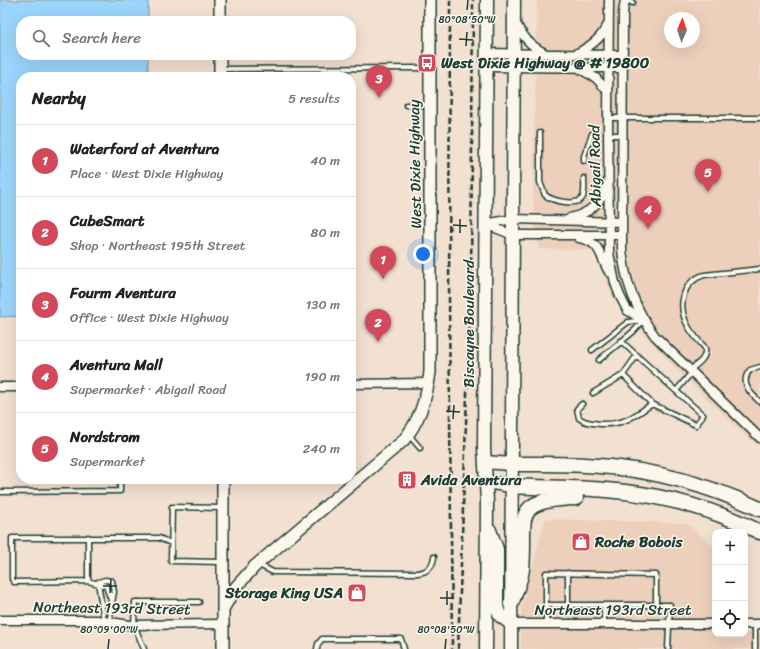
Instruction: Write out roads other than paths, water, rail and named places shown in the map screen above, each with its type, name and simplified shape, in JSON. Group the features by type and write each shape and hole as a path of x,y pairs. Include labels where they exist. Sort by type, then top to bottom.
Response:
{"highway":[{"path":"512,464 599,465 640,471 710,489 760,509"},
{"path":"511,486 604,490 648,495 687,504 716,513 760,532"},
{"path":"511,604 522,570 523,519 532,507 553,499 614,499 648,495"}],"main road":[{"name":"Biscayne Boulevard","path":"486,649 487,521 485,462 485,224 487,0"},
{"path":"511,649 514,0"},
{"path":"485,462 512,464"},
{"path":"486,482 511,486"},
{"path":"487,521 497,549 498,611 500,616 511,624"}],"street":[{"path":"220,0 220,16"},
{"name":"West Dixie Highway","path":"356,481 399,445 409,434 422,410 429,382 431,214 429,105 430,0"},
{"name":"Abigail Road","path":"609,0 607,25 610,221 609,253 614,278 620,296 627,310 643,320"},
{"name":"Abigail Road","path":"628,1 622,68 622,236 625,272 643,320 655,336 760,438"},
{"path":"514,20 523,36 532,46 545,54"},
{"path":"575,54 591,46 602,36 607,25"},
{"path":"487,53 623,55"},
{"path":"220,60 220,72"},
{"path":"487,67 622,68"},
{"path":"574,68 589,73 608,92"},
{"path":"561,220 578,216 594,208 603,197 609,181"},
{"path":"485,224 513,219 622,222"},
{"path":"485,224 513,235 622,236"},
{"path":"563,235 584,239 596,245 614,278"},
{"path":"356,384 429,382"},
{"path":"0,387 16,387"},
{"path":"223,484 223,649"},
{"name":"West Dixie Highway","path":"223,609 236,587 257,563 352,484"},
{"name":"Northeast 193rd Street","path":"0,620 107,621 134,625 223,624"},
{"name":"Northeast 193rd Street","path":"511,624 712,624"}],"lane":[{"path":"262,72 430,68"},
{"path":"406,105 429,105"},
{"path":"608,118 760,118"},
{"path":"540,134 540,182 545,195 556,201 576,202 582,199 584,195 584,178"},
{"path":"584,161 584,156 592,134"},
{"path":"608,135 622,135"},
{"path":"676,391 691,371 705,356 706,352 705,348 687,325 684,314 684,293 688,284 695,278 704,275 760,270"},
{"path":"599,360 643,320"},
{"path":"592,350 628,322 643,320"},
{"path":"621,341 703,415 696,425 652,404 623,375"},
{"path":"593,394 623,375 636,355"},
{"path":"760,367 750,370 746,375 746,383 749,391 760,402"},
{"path":"582,404 577,409 579,418 583,422 609,425 625,422 652,404"},
{"path":"409,434 420,448"},
{"path":"0,492 120,491 120,484"},
{"path":"223,508 172,507 171,542 171,561 223,562"},
{"path":"111,606 109,591 106,586 98,582 14,582 12,579 12,538 16,536 159,538 171,542"},
{"path":"88,537 88,581"},
{"path":"257,563 273,572 411,573 424,572 432,566 434,557"},
{"path":"546,623 546,573 656,575 656,605"},
{"path":"568,573 568,605"},
{"path":"98,582 105,580 112,581 114,592 107,621"},
{"path":"98,582 107,621"},
{"path":"144,649 134,625 135,602 199,602"},
{"path":"546,605 670,605 668,649"},
{"path":"604,605 604,623"},
{"path":"755,649 758,624"},
{"path":"317,649 318,644 322,639 401,639 404,649"}],"water":[{"path":"0,0 148,0 148,16 16,16 16,60 148,60 148,72 16,72 16,316 0,317"}],"railway":[{"path":"450,0 449,300 452,649"},
{"path":"458,649 471,282 473,0"}],"place":[{"name":"West Dixie Highway @ # 19800","path":"427,63"},
{"name":"Fourm Aventura","path":"379,98"},
{"name":"Nordstrom","path":"708,192"},
{"name":"Aventura Mall","path":"648,229"},
{"name":"Waterford at Aventura","path":"383,279"},
{"name":"CubeSmart","path":"378,342"},
{"name":"Avida Aventura","path":"407,480"},
{"name":"Roche Bobois","path":"581,542"},
{"name":"Storage King USA","path":"357,593"}]}
